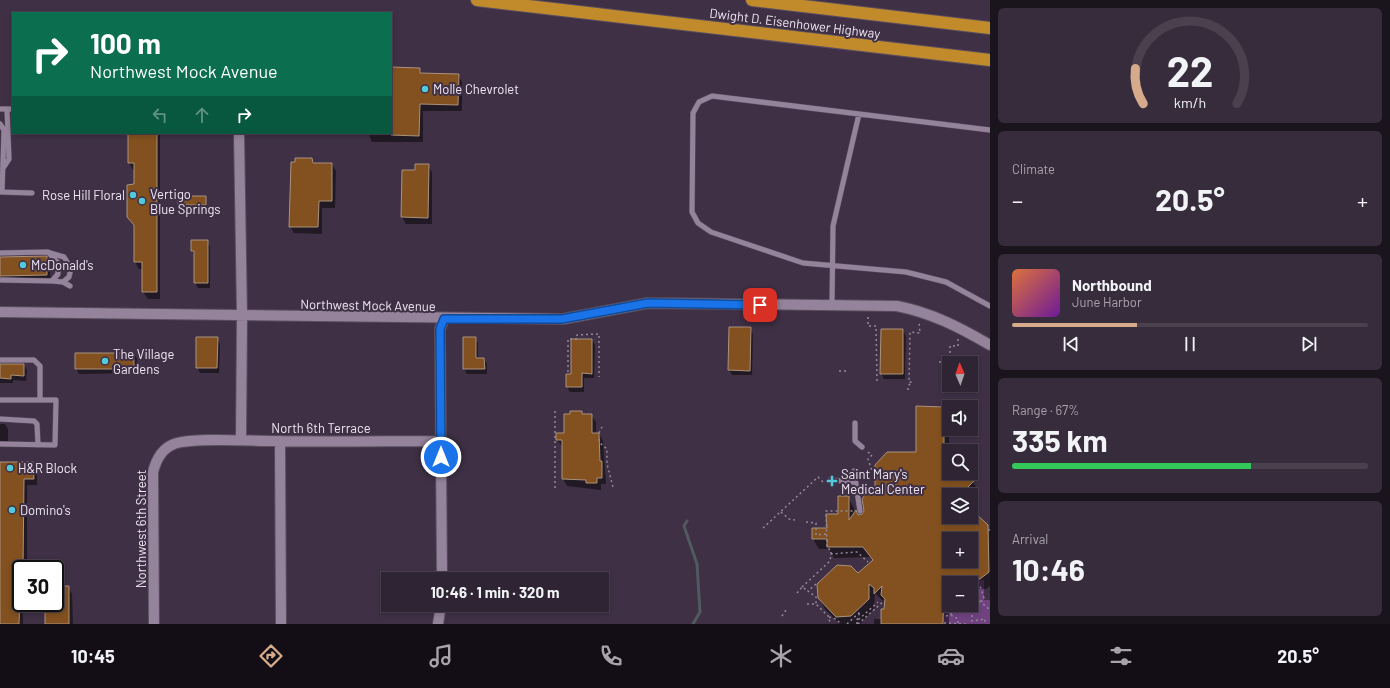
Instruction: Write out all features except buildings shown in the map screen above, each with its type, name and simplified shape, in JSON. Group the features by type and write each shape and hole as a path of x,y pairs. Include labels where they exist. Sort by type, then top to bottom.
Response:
{"highway":[{"name":"Dwight D. Eisenhower Highway","path":"477,0 990,60"},
{"name":"Dwight D. Eisenhower Highway","path":"752,0 990,28"}],"street":[{"path":"239,134 242,316 241,440"},
{"name":"Northwest Mock Avenue","path":"0,312 444,319 562,319 648,303 897,306 917,310 946,320 990,345"},
{"path":"442,572 440,329 444,319"},
{"name":"North 6th Terrace","path":"241,440 441,441"},
{"name":"Northwest 6th Street","path":"154,624 155,461 162,452 174,444 191,441 241,440"},
{"path":"280,441 281,624"},
{"path":"438,624 440,612"}],"lane":[{"path":"990,130 712,96 699,102 692,113 692,212 698,223 711,232 803,263 913,273 946,282 990,306"},
{"path":"0,109 10,109 8,159 1,167"},
{"path":"832,305 833,226 859,114"},
{"path":"0,124 4,130 1,167 1,192 32,193"},
{"path":"0,252 48,252 64,257 70,268 69,277 63,282"},
{"path":"48,252 58,263 58,274 52,281"},
{"path":"0,280 52,281 63,282 70,286"},
{"path":"0,360 34,360 40,366 40,400"},
{"path":"0,400 56,400 55,445 0,444"},
{"path":"0,419 34,421 37,424 38,430 38,445"},
{"path":"855,423 855,441 862,447"},
{"path":"854,471 854,482 860,511"},
{"path":"830,480 854,482"}],"path":[{"path":"868,317 868,326 876,326 877,382"},
{"path":"908,390 908,386 912,382 909,382 910,332 920,333 919,322"},
{"path":"568,372 568,339 577,339 577,335 599,334 599,377"},
{"path":"950,356 950,346 958,346 958,339"},
{"path":"839,370 848,371"},
{"path":"555,411 556,490"},
{"path":"599,433 603,425"},
{"path":"599,439 600,443 607,450 607,464 613,487"},
{"path":"862,447 872,455 868,459 875,480"},
{"path":"763,528 818,477 824,484"},
{"path":"861,489 893,489"},
{"path":"797,593 830,561 831,550 827,548 826,511 860,511"},
{"path":"781,512 789,519 795,520"},
{"path":"806,522 816,523 816,535 827,534"},
{"path":"831,554 857,552 868,562"},
{"path":"808,591 816,584"},
{"path":"978,585 981,587 984,599 979,601 990,610"},
{"path":"802,587 816,597 816,604 829,617 836,619 841,624"},
{"path":"857,623 884,601"},
{"path":"857,623 878,602"},
{"path":"807,604 816,604"},
{"path":"782,616 786,610"},
{"path":"847,624 861,611 857,623"},
{"path":"946,612 946,616 951,615 958,619"},
{"path":"958,612 958,623"},
{"path":"972,612 972,624"},
{"path":"829,617 830,624"},
{"path":"972,621 985,619 985,624"},
{"path":"944,623 966,624"}],"shaded area":[{"path":"978,580 984,580 984,600 990,600 990,624 943,624 943,612 978,612"}],"waterway":[{"path":"687,521 684,526 697,564 700,612 693,624"}],"place":[{"name":"Molle Chevrolet","path":"425,89"},
{"name":"Rose Hill Floral","path":"133,195"},
{"name":"Vertigo Blue Springs","path":"142,201"},
{"name":"McDonald's","path":"23,265"},
{"name":"The Village Gardens","path":"105,361"},
{"name":"H&R Block","path":"10,468"},
{"name":"Saint Mary's Medical Center","path":"832,481"},
{"name":"Domino's","path":"12,510"}],"route":[{"path":"441,457 440,329 444,319 562,319 648,303 760,305"}]}
